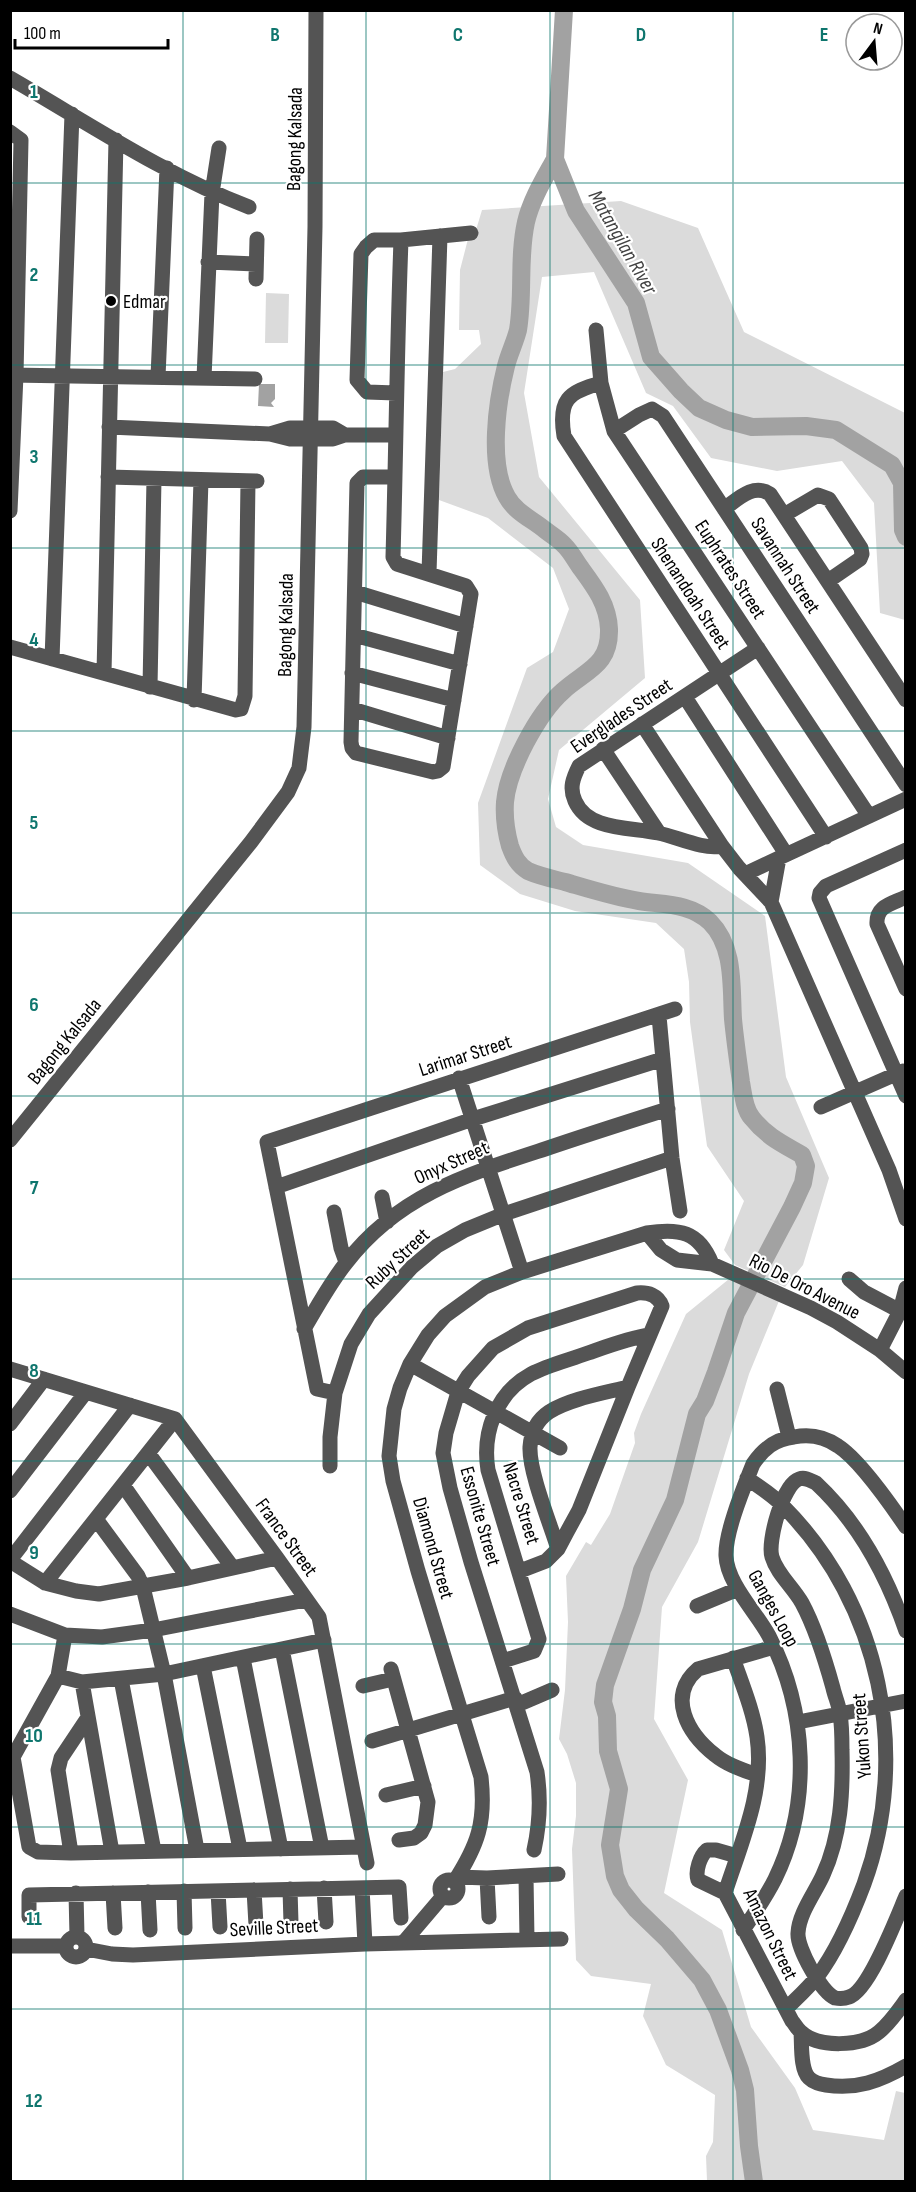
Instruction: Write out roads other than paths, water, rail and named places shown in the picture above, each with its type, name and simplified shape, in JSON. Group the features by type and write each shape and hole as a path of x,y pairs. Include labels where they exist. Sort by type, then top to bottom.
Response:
{"street":[{"name":"Bagong Kalsada","path":"10,1140 251,842 288,792 299,768 304,727 316,10"},
{"path":"10,78 212,193 249,207"},
{"path":"52,659 72,114"},
{"path":"10,132 21,140 10,511"},
{"path":"104,673 116,140"},
{"path":"204,378 212,193 219,148"},
{"path":"158,377 167,168"},
{"path":"396,393 367,392 357,380 362,254 374,240 401,240 471,233"},
{"path":"429,573 440,236"},
{"path":"208,262 256,272 257,239"},
{"path":"395,477 363,477 357,483 351,742 356,753 433,772 443,767 471,594 470,589 466,586 397,564 394,561 401,240"},
{"name":"Euphrates Street","path":"596,330 601,383 614,431 869,816"},
{"path":"13,375 255,379"},
{"name":"Shenandoah Street","path":"601,383 579,389 568,398 563,410 564,436 826,837"},
{"name":"Savannah Street","path":"614,431 652,409 663,416 906,786"},
{"path":"109,427 270,434 290,439 310,433 333,439 345,435 395,435"},
{"path":"10,647 194,700 236,710 241,709 244,704 253,481 108,477"},
{"path":"150,687 154,478"},
{"path":"194,700 201,480"},
{"path":"724,509 756,489 763,489 770,494 904,695"},
{"path":"784,514 818,495 829,499 861,548 862,554 860,559 828,581"},
{"path":"355,592 466,626"},
{"path":"354,635 460,664"},
{"name":"Everglades Street","path":"722,846 708,846 658,833 591,820 580,811 571,788 579,766 758,648"},
{"path":"352,673 454,700"},
{"path":"685,697 783,856 771,902"},
{"path":"352,709 448,738"},
{"path":"642,724 722,846 771,902 889,1170 906,1219"},
{"path":"603,749 658,833"},
{"path":"745,874 905,800"},
{"path":"906,850 826,886 820,893 821,903 901,1072 906,1096"},
{"path":"906,897 880,909 876,915 877,924 906,989"},
{"name":"Larimar Street","path":"276,1187 267,1142 675,1009"},
{"path":"658,1016 672,1158 680,1211"},
{"path":"335,1393 317,1389 276,1187 473,1119 663,1059"},
{"path":"821,1107 901,1072"},
{"path":"459,1078 522,1272 647,1233 668,1231 689,1234 698,1239 712,1263"},
{"name":"Onyx Street","path":"304,1329 346,1262 371,1235 402,1209 431,1191 489,1167 668,1109"},
{"name":"Ruby Street","path":"330,1466 330,1437 335,1393 351,1344 369,1314 391,1288 437,1246 465,1230 504,1214 672,1158"},
{"path":"382,1197 387,1222"},
{"path":"334,1212 346,1262"},
{"name":"Rio De Oro Avenue","path":"647,1233 661,1250 677,1260 712,1263 782,1294 837,1322 880,1350 906,1372"},
{"name":"Diamond Street","path":"403,1943 443,1896 440,1890 442,1884 455,1879 469,1858 477,1838 484,1802 481,1777 400,1510 389,1455 394,1409 410,1364 428,1335 446,1316 485,1287 522,1272"},
{"path":"849,1279 864,1292 900,1311"},
{"path":"880,1350 900,1311 906,1288"},
{"name":"Essonite Street","path":"534,1850 540,1817 537,1772 471,1562 445,1468 443,1453 446,1432 458,1392 468,1376 493,1348 528,1328 637,1293 651,1294 662,1305 650,1335"},
{"path":"520,1571 546,1561 558,1549 579,1509 650,1335"},
{"name":"Nacre Street","path":"503,1661 534,1651 539,1639 486,1458 490,1428 495,1412 515,1386 529,1375 632,1338 650,1335"},
{"path":"410,1364 560,1448"},
{"path":"10,1369 175,1419 45,1583"},
{"path":"10,1424 44,1379"},
{"path":"558,1549 533,1465 530,1447 533,1433 539,1420 564,1405 628,1387"},
{"path":"777,1389 789,1437"},
{"path":"10,1491 86,1392"},
{"path":"130,1405 10,1560 45,1583 99,1594 188,1578 277,1558"},
{"name":"France Street","path":"175,1419 319,1617 367,1863"},
{"name":"Ganges Loop","path":"743,1930 775,1878 785,1852 795,1812 800,1778 798,1722 787,1681 774,1647 760,1620 730,1574 726,1555 729,1536 747,1478 760,1454 770,1445 789,1437 804,1435 843,1441 906,1527"},
{"path":"148,1453 233,1568"},
{"name":"Yukon Street","path":"747,1478 781,1504 800,1523 843,1585 855,1608 877,1673 884,1706 887,1776 881,1826 872,1863 841,1938 816,1977 786,2009"},
{"path":"906,1631 879,1567 861,1536 816,1483 807,1478 798,1479 791,1484 781,1504 771,1541 772,1556 802,1603 824,1655 840,1714 843,1781 841,1809 824,1874 799,1923 798,1933 799,1945 827,1992 836,1998 844,1999 853,1996 862,1986 877,1961 906,1896"},
{"path":"123,1485 188,1578"},
{"path":"96,1519 138,1576 143,1587 164,1674 197,1850"},
{"path":"697,1606 738,1589"},
{"path":"10,1614 65,1635 102,1638 306,1600"},
{"path":"65,1635 58,1676 12,1757 29,1847 38,1852 71,1853 364,1847"},
{"path":"58,1676 81,1682 164,1674 324,1640"},
{"path":"757,1775 732,1766 716,1756 690,1729 682,1701 689,1677 698,1669 774,1647"},
{"path":"282,1649 322,1848"},
{"path":"243,1658 281,1849"},
{"name":"Amazon Street","path":"733,1658 754,1722 757,1740 757,1775 751,1813 725,1893 743,1930 801,2033"},
{"path":"204,1666 240,1849"},
{"path":"363,1686 392,1674 428,1802 425,1825 421,1833 414,1838 399,1840"},
{"path":"121,1678 154,1851"},
{"path":"81,1682 112,1852"},
{"path":"372,1741 460,1713 516,1701 552,1690"},
{"path":"798,1722 906,1701"},
{"path":"71,1853 58,1770 61,1758 87,1719"},
{"path":"386,1795 424,1786"},
{"path":"725,1893 698,1880 702,1857 711,1849 736,1856"},
{"path":"455,1879 558,1874"},
{"path":"526,1876 527,1940"},
{"path":"487,1878 489,1917"},
{"path":"29,1917 29,1895 399,1887 400,1917"},
{"path":"324,1888 326,1922"},
{"path":"362,1888 365,1944"},
{"path":"290,1889 291,1923"},
{"path":"254,1890 256,1925"},
{"path":"184,1891 185,1928"},
{"path":"218,1891 220,1927"},
{"path":"148,1892 150,1930"},
{"path":"76,1893 76,1944"},
{"path":"113,1893 115,1929"},
{"name":"Seville Street","path":"10,1946 76,1944 111,1954 133,1955 365,1944 561,1939"},
{"path":"801,2033 831,2043 847,2044 863,2041 878,2033 905,2001"},
{"path":"801,2033 806,2073 809,2079 816,2084 842,2088 856,2087 879,2081 906,2066"}],"waterway":[{"name":"Matangilan River","path":"564,10 555,159 576,211 636,303 651,357 699,408 726,420 752,427 806,426 836,430 892,465 902,483 903,530 906,537"},
{"path":"555,159 534,198 526,222 522,249 518,330 506,366 500,397 496,451 501,483 507,497 520,512 556,538 571,553 603,603 609,629 608,641 601,659 553,701 526,742 507,789 506,830 517,860 532,873 620,897 685,908 710,922 718,932 728,955 733,1019 743,1096 747,1110 769,1135 802,1155 806,1166 803,1183 792,1207 736,1313 705,1401 697,1414 675,1500 642,1570 632,1609 605,1685 603,1702 607,1716 608,1751 619,1789 610,1845 615,1876 621,1890 636,1909 667,1939 702,1980 718,2010 745,2090 754,2182"}],"place":[{"name":"Edmar","path":"111,301"}]}
